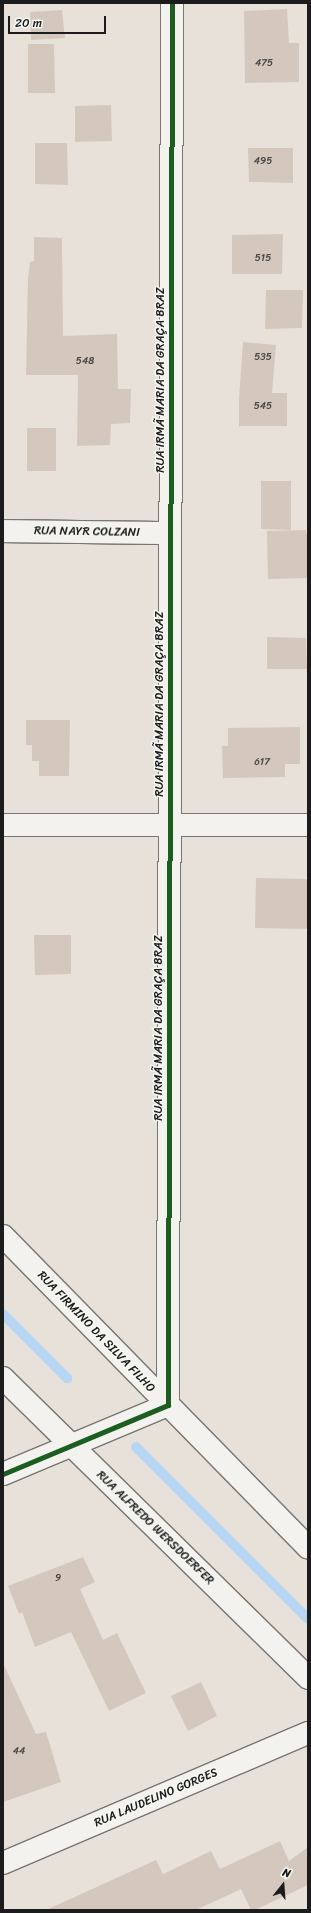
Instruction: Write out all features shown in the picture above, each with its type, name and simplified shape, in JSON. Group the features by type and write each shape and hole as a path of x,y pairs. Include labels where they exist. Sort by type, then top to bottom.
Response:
{"street":[{"name":"RUA IRMÃ MARIA DA GRAÇA BRAZ","path":"168,1405 172,3"},
{"name":"RUA NAYR COLZANI","path":"3,531 170,532"},
{"path":"3,824 308,825"},
{"name":"RUA FIRMINO DA SILVA FILHO","path":"3,1236 308,1547"},
{"name":"RUA ALFREDO WERSDOERFER","path":"3,1378 308,1678"},
{"path":"3,1474 168,1405"},
{"name":"RUA LAUDELINO GORGES","path":"3,1862 308,1733"}],"building":[{"path":"287,9 289,43 299,43 299,82 245,83 244,11"},
{"path":"62,10 65,38 31,40 30,12"},
{"path":"28,44 54,44 55,93 28,93"},
{"path":"111,105 112,141 75,142 75,106"},
{"path":"35,143 67,143 68,185 35,184"},
{"path":"248,148 293,148 293,183 249,182"},
{"path":"283,234 282,274 232,274 232,235"},
{"path":"34,237 62,238 63,336 117,334 118,389 131,389 130,423 111,424 110,445 77,446 78,375 26,375 28,279 30,262 34,261"},
{"path":"266,290 303,290 302,328 265,329"},
{"path":"243,342 276,345 272,393 287,393 287,426 239,426 239,398"},
{"path":"27,428 56,428 56,471 27,471"},
{"path":"261,481 291,481 291,530 261,529"},
{"path":"306,530 306,533 308,533 308,578 268,579 267,531"},
{"path":"267,637 306,638 307,669 267,669"},
{"path":"26,720 70,720 69,776 39,776 39,761 32,761 32,745 26,745"},
{"path":"300,727 300,764 285,764 285,777 223,778 222,746 228,746 228,728"},
{"path":"256,878 308,879 308,929 255,928"},
{"path":"34,935 71,935 71,974 35,975"},
{"path":"83,1557 95,1582 80,1589 103,1640 117,1633 146,1693 109,1711 71,1632 35,1647 22,1612 19,1614 8,1586"},
{"path":"3,1663 36,1734 46,1732 61,1782 3,1802"},
{"path":"201,1682 217,1716 188,1731 171,1696"},
{"path":"280,1841 289,1861 308,1847 308,1885 255,1910 251,1910 241,1889 196,1910 46,1910 156,1860 163,1874 211,1851 220,1869"}],"waterway":[{"path":"3,1314 67,1378"},
{"path":"136,1447 308,1619"}],"cycle path":[{"path":"3,1474 168,1405 172,3"}]}
